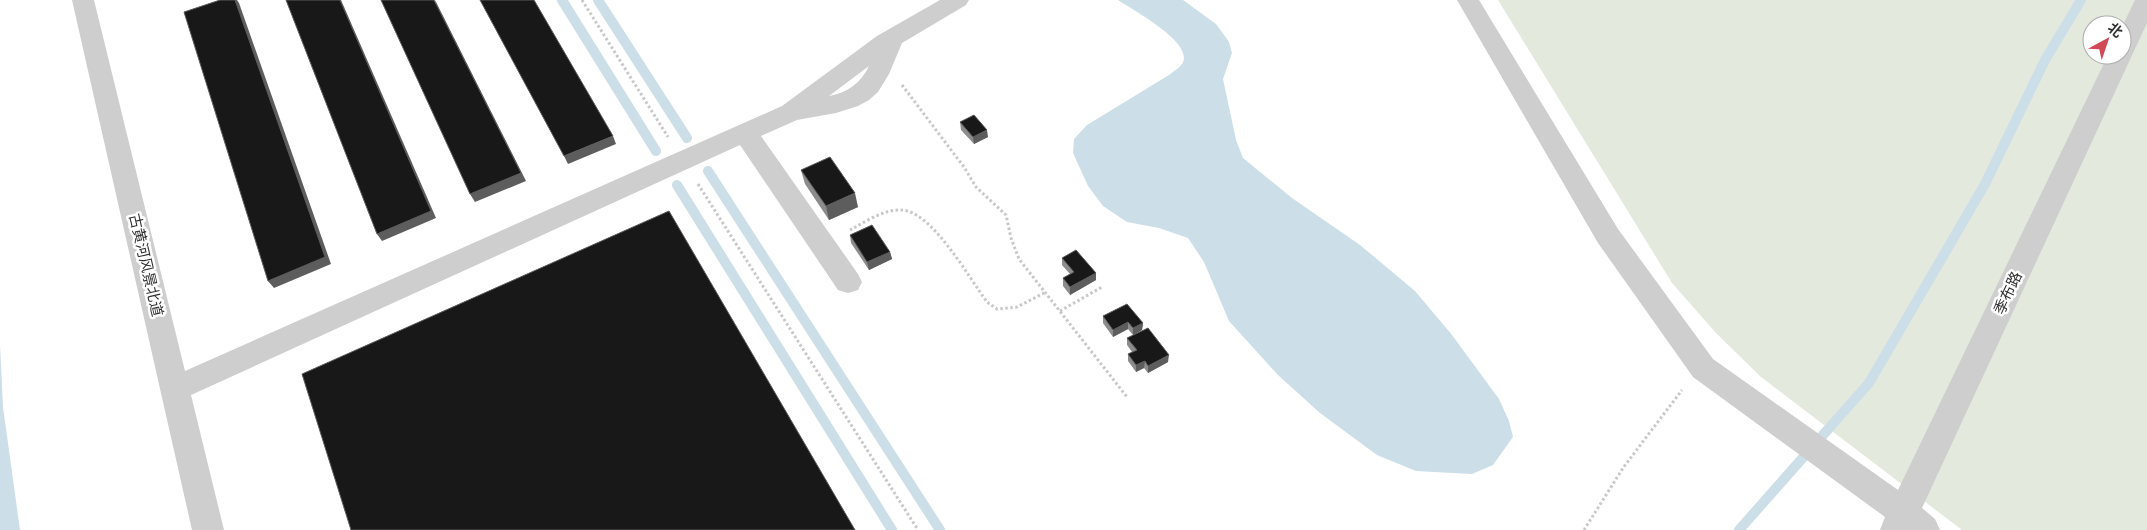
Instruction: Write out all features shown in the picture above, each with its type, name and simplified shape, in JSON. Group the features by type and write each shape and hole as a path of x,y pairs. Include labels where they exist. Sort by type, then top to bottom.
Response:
{"street":[{"name":"古黄河风景北道","path":"83,0 208,530"},
{"path":"175,389 791,112 888,49 958,0"},
{"path":"1468,0 1608,236 1703,368 1827,457 1908,524"},
{"name":"季布路","path":"2132,30 2146,0"},
{"name":"季布路","path":"1908,524 2116,65"},
{"path":"745,133 848,282"}],"path":[{"path":"582,0 918,530"},
{"path":"888,49 976,187 1006,216 1011,238 1019,259 1127,397"},
{"path":"822,244 892,209 906,209 925,219 933,227 987,302 997,309 1017,307 1046,292"},
{"path":"1060,310 1102,287"},
{"path":"1584,530 1622,468 1679,393 1703,368"}],"shaded area":[{"path":"1118,0 1183,0 1216,24 1229,42 1232,53 1223,79 1236,140 1243,158 1292,198 1360,245 1415,291 1452,335 1499,399 1509,421 1513,437 1493,465 1472,474 1416,471 1377,455 1320,413 1278,375 1229,321 1204,262 1188,238 1159,228 1127,222 1103,206 1088,186 1073,153 1074,139 1087,125 1169,75 1181,66 1184,61 1182,50 1168,33"},
{"path":"1498,0 2147,0 2147,530 1962,530 1761,377 1716,333 1672,283"},
{"path":"0,344 3,407 20,530 0,530"}],"building":[{"path":"220,0 235,0 325,257 268,281 184,12"},
{"path":"286,0 340,0 431,211 377,234"},
{"path":"381,0 434,0 521,173 470,194"},
{"path":"480,0 534,0 613,136 564,156"},
{"path":"974,115 987,130 973,137 960,122"},
{"path":"830,157 855,193 826,206 801,170"},
{"path":"669,211 855,530 351,530 302,374"},
{"path":"872,225 890,252 867,262 850,235"},
{"path":"1076,250 1096,273 1070,287 1063,278 1074,272 1062,258"},
{"path":"1127,304 1143,323 1133,328 1128,322 1113,330 1103,316"},
{"path":"1148,328 1169,355 1148,366 1145,361 1136,365 1128,354 1137,350 1127,338"}],"waterway":[{"path":"562,0 656,151"},
{"path":"598,0 687,138"},
{"path":"1739,530 1869,383 1985,184 2045,60 2081,0"},
{"path":"708,171 940,530"},
{"path":"677,185 892,530"}]}
